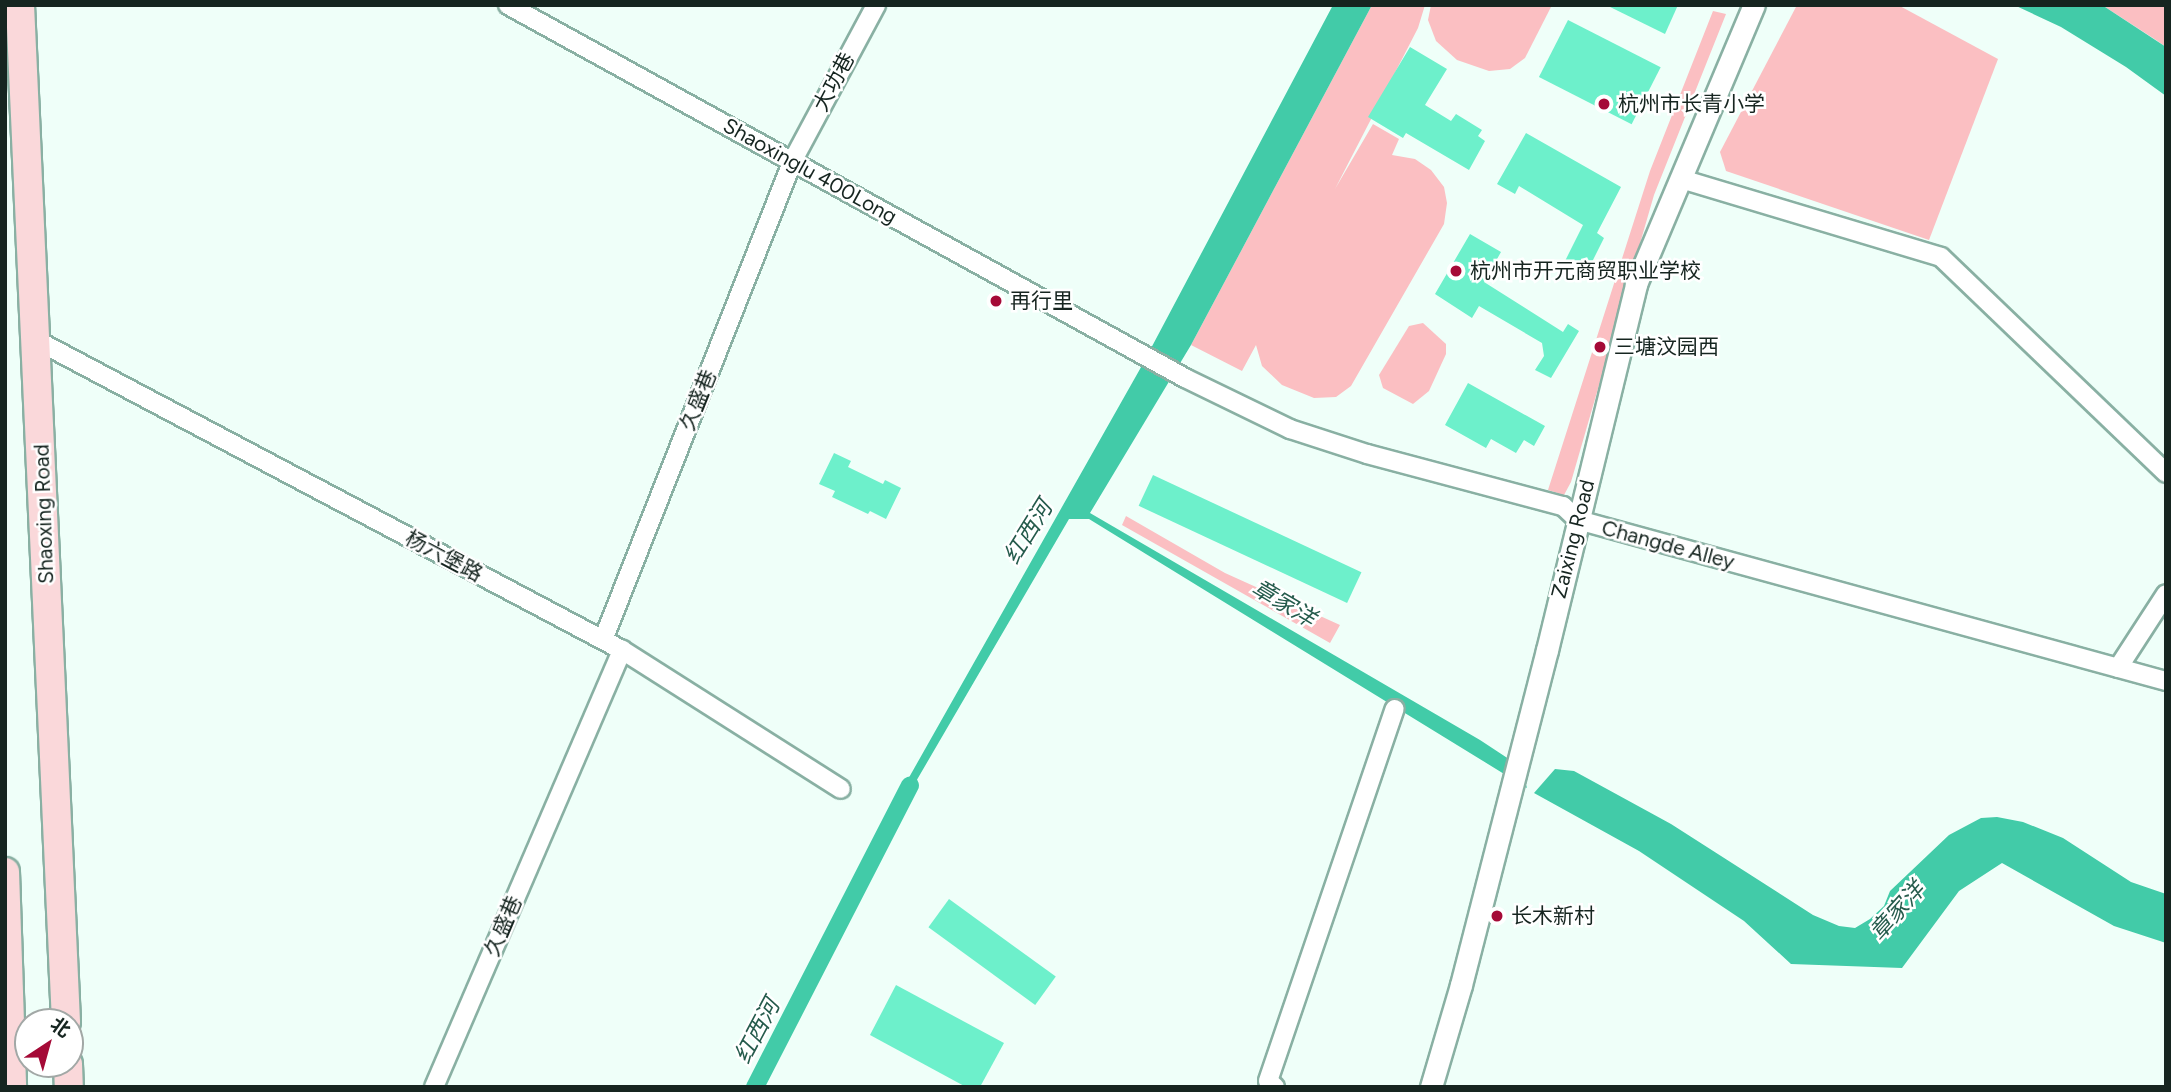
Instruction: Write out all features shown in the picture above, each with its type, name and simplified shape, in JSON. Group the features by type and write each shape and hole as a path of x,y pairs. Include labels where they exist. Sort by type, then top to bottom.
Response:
{"main road":[{"name":"Shaoxing Road","path":"20,5 65,1008"},
{"path":"5,872 12,1087"}],"street":[{"name":"Shaoxinglu 400Long","path":"508,5 1111,337"},
{"name":"大功巷","path":"793,160 876,5"},
{"name":"Zaixing Road","path":"1431,1087 1461,985 1636,284 1754,5"},
{"name":"久盛巷","path":"603,640 793,160"},
{"path":"1681,178 1941,257 2166,473"},
{"name":"Changde Alley","path":"1111,337 1185,378 1290,429 1367,454 1563,506 1578,520 2166,681"},
{"name":"杨六堡路","path":"36,340 622,650 841,789"},
{"path":"2118,668 2166,594"},
{"name":"久盛巷","path":"433,1087 622,650"},
{"path":"1275,1087 1268,1081 1395,709"}],"shaded area":[{"path":"1372,5 1425,5 1418,28 1335,189 1373,124 1399,139 1392,155 1415,159 1431,170 1444,187 1447,203 1444,224 1351,386 1336,397 1314,398 1282,385 1262,366 1256,345 1242,371 1191,345"},
{"path":"1431,5 1552,5 1525,58 1510,69 1489,71 1457,60 1436,41 1428,20"},
{"path":"1797,5 1898,5 1998,59 1929,240 1726,171 1720,152"},
{"path":"2102,5 2166,5 2166,47 2156,40"},
{"path":"1713,11 1726,14 1654,195 1571,482 1564,495 1548,490 1650,171"},
{"path":"1423,323 1446,344 1446,354 1429,391 1413,404 1383,388 1379,375 1409,326"},
{"path":"1126,516 1225,573 1340,625 1330,643 1122,525"}],"water":[{"path":"1333,5 1372,5 1191,345 1090,513 1480,740 1521,767 1527,788 1089,519 1069,519 904,802 894,804 1140,369"},
{"path":"2014,5 2102,5 2166,47 2166,96 2126,67 2061,27"},
{"name":"章家洋","path":"1555,769 1574,771 1671,824 1813,915 1839,926 1855,928 1884,906 1890,891 1949,835 1981,818 1997,817 2023,822 2063,838 2131,882 2166,894 2166,943 2114,926 2002,863 1959,891 1902,968 1791,964 1744,921 1639,851 1534,793"}],"building":[{"path":"1606,5 1678,5 1665,34"},
{"path":"1568,20 1661,67 1632,124 1539,77"},
{"path":"1410,47 1447,69 1425,105 1451,121 1456,114 1482,130 1478,136 1485,141 1469,170 1406,133 1403,138 1368,117"},
{"path":"1526,133 1621,187 1597,233 1604,238 1586,274 1564,263 1583,225 1519,186 1515,194 1497,184"},
{"path":"1470,234 1501,252 1484,282 1563,332 1568,324 1579,331 1551,378 1535,370 1544,356 1542,343 1479,306 1472,318 1435,294"},
{"path":"1468,383 1545,426 1534,446 1524,440 1516,453 1491,439 1486,448 1445,425"},
{"path":"834,453 851,461 848,467 883,484 885,480 901,488 886,519 870,511 868,514 832,497 835,491 819,484"},
{"path":"1153,475 1361,572 1347,603 1139,506"},
{"path":"949,899 1056,977 1035,1005 928,927"},
{"path":"896,985 1004,1043 980,1087 966,1087 870,1035"}],"waterway":[{"name":"红西河","path":"755,1087 910,785"}],"place":[{"name":"杭州市长青小学","path":"1604,104"},
{"name":"杭州市开元商贸职业学校","path":"1456,271"},
{"name":"再行里","path":"996,301"},
{"name":"三塘汶园西","path":"1600,347"},
{"name":"长木新村","path":"1497,916"}]}
